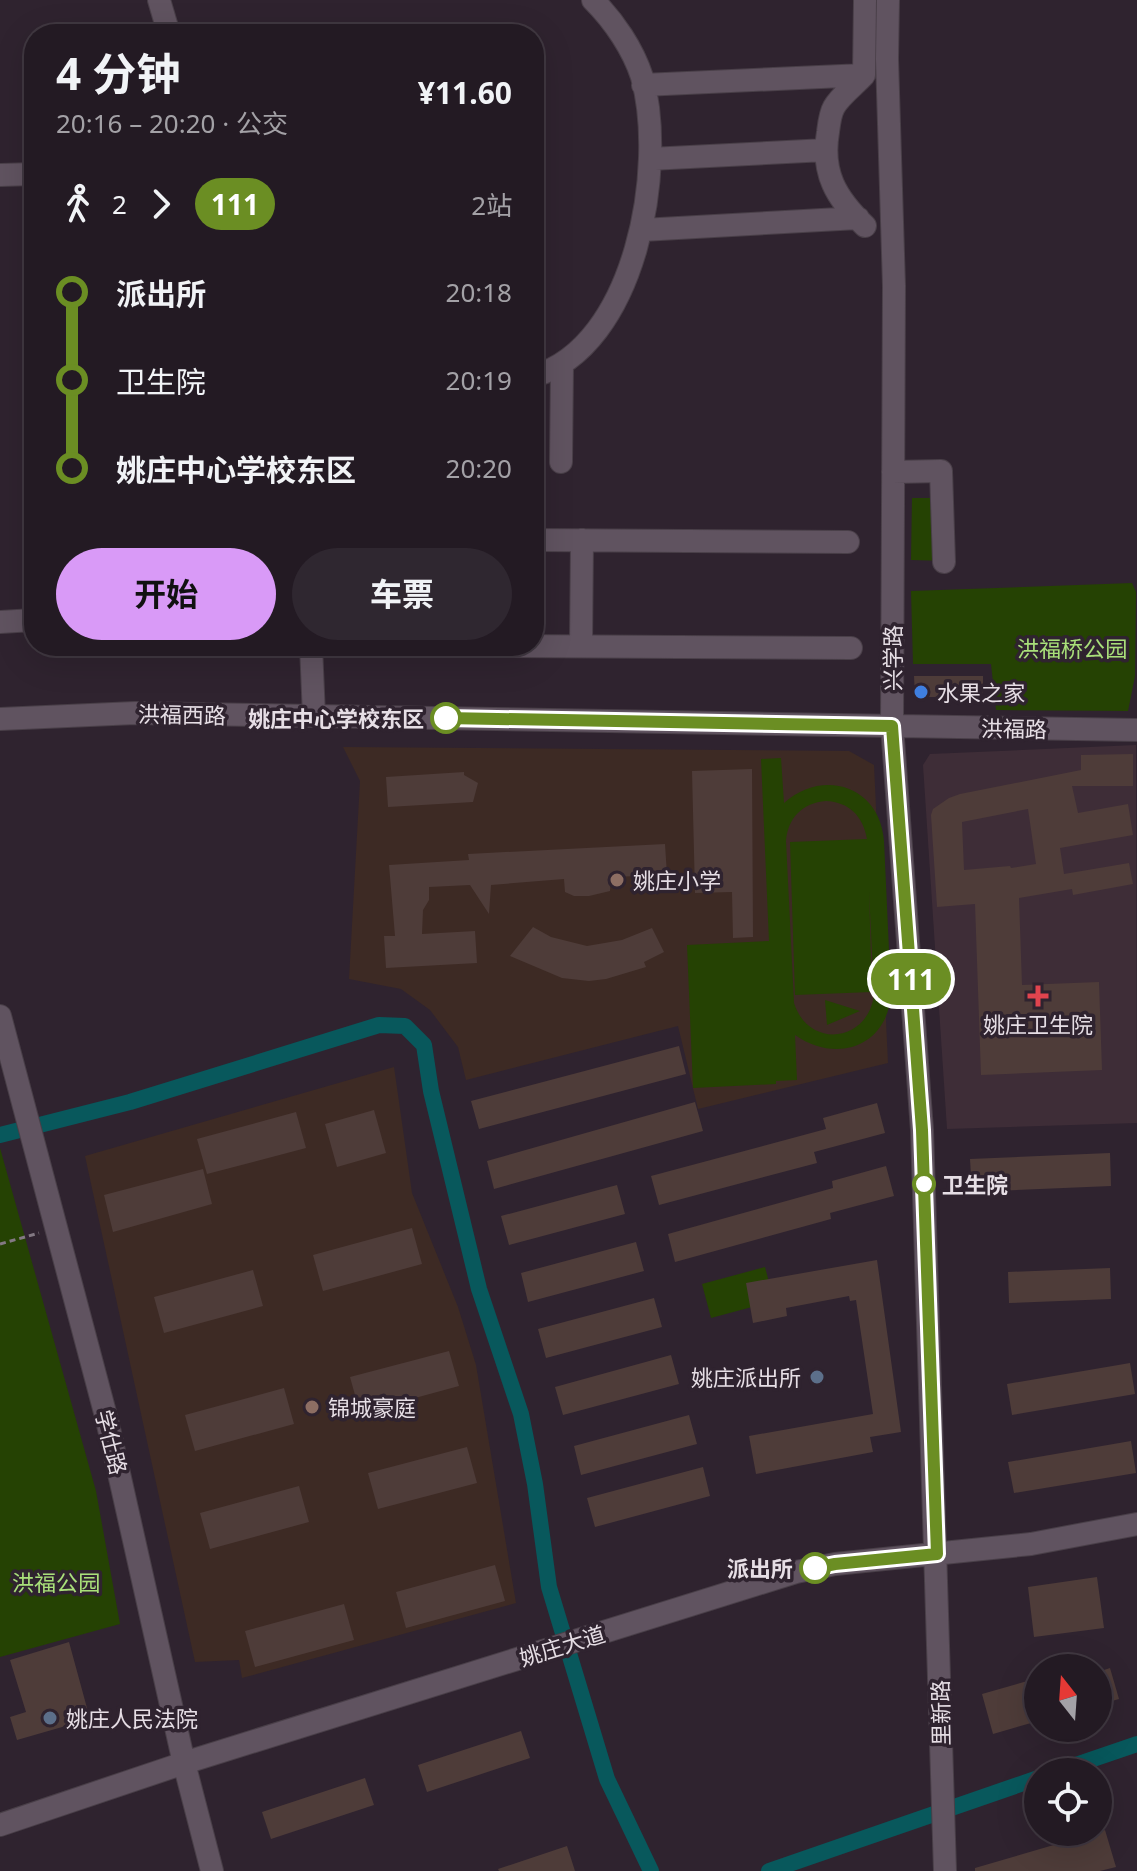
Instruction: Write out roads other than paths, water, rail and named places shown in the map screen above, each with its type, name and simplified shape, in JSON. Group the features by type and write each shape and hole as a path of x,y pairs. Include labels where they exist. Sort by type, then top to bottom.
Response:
{"street":[{"path":"159,0 166,24"},
{"path":"544,372 575,357 605,320 642,230 651,174 650,127 643,85 627,43 593,0"},
{"path":"642,230 862,222 845,207 835,190 827,167 826,150 834,106 864,75 865,0"},
{"name":"兴学路","path":"888,0 894,286 892,726 922,1130 937,1554"},
{"path":"643,85 864,75"},
{"path":"650,159 826,150"},
{"path":"0,175 24,174"},
{"path":"561,462 562,365"},
{"path":"893,472 941,471 944,562"},
{"path":"544,540 848,542"},
{"path":"581,646 582,540"},
{"path":"0,622 24,621"},
{"path":"544,646 851,648"},
{"path":"311,656 314,716"},
{"name":"洪福西路","path":"0,719 135,713 892,726"},
{"name":"洪福路","path":"892,726 1137,730"},
{"name":"学仕路","path":"0,1016 107,1420 184,1763 212,1871"},
{"name":"姚庄大道","path":"0,1825 184,1763 750,1585 835,1564 1031,1544 1137,1524"},
{"name":"里新路","path":"937,1554 945,1866"}],"waterway":[{"path":"0,1135 130,1102 379,1025 405,1026 424,1045 431,1091 479,1289 521,1414 535,1484 549,1587 607,1779 651,1871"},
{"path":"1096,1758 1137,1744"},
{"path":"769,1871 1024,1783"}],"place":[{"name":"水果之家","path":"921,692"},
{"name":"姚庄中心学校东区","path":"446,718"},
{"name":"姚庄小学","path":"617,880"},
{"name":"姚庄卫生院","path":"1038,996"},
{"name":"卫生院","path":"924,1184"},
{"name":"姚庄派出所","path":"817,1377"},
{"name":"锦城豪庭","path":"312,1407"},
{"name":"派出所","path":"815,1568"},
{"name":"姚庄人民法院","path":"50,1718"}],"park label":[{"name":"洪福桥公园","path":"1072,648"},
{"name":"洪福公园","path":"56,1582"}]}
